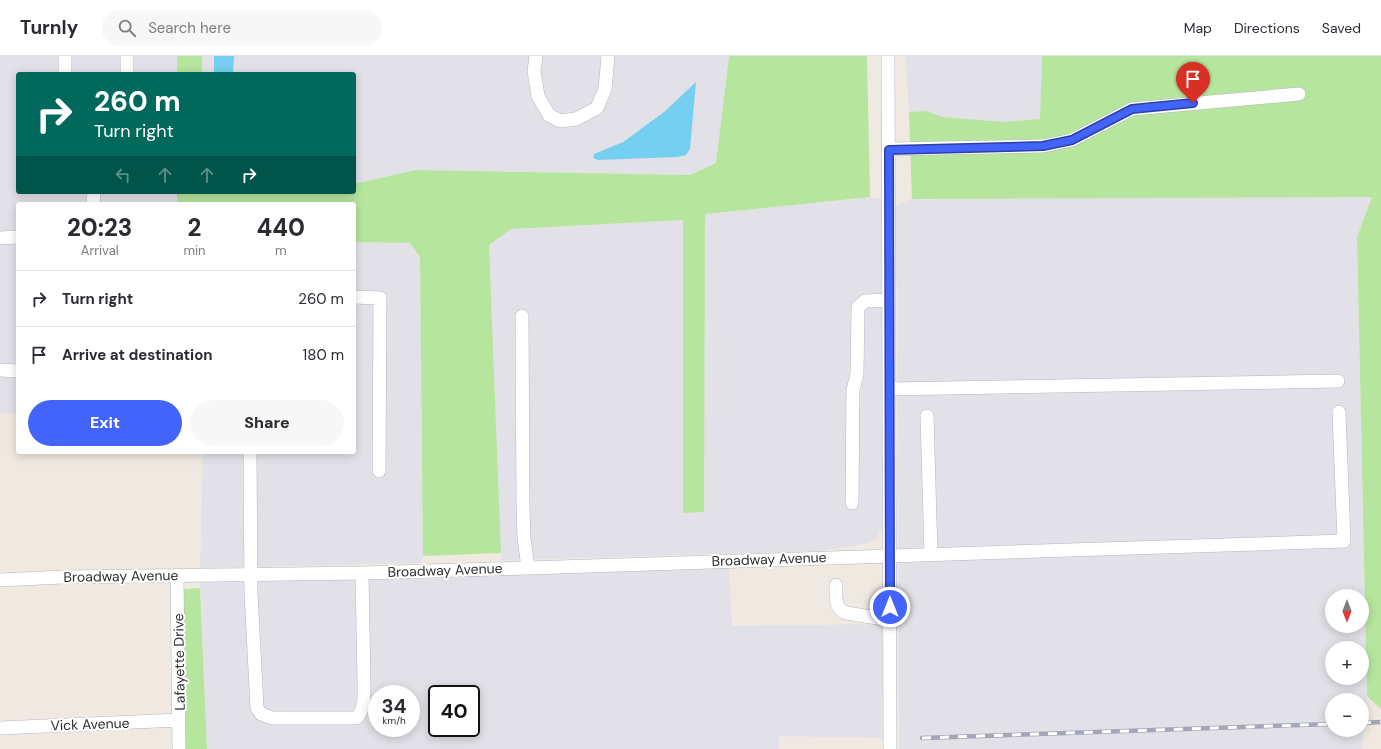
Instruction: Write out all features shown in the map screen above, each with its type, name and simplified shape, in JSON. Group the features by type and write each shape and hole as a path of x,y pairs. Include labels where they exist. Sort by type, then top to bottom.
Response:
{"street":[{"path":"65,56 65,72"},
{"path":"127,56 127,72"},
{"path":"536,56 534,71 538,96 549,115 560,121 576,119 597,108 605,89 608,56"},
{"path":"888,56 890,749"},
{"path":"889,150 1043,146 1072,140 1132,109 1299,94"},
{"path":"0,238 16,237"},
{"path":"356,297 380,298 379,471"},
{"path":"852,503 854,390 857,374 858,307 865,301 889,300"},
{"path":"522,316 523,507 524,538 528,568"},
{"path":"0,370 16,371"},
{"path":"890,389 1338,381"},
{"name":"Broadway Avenue","path":"0,580 177,575 362,573 1344,541 1339,412"},
{"path":"927,416 931,554"},
{"path":"250,454 251,593 257,708 261,714 272,718 357,718 361,713 364,700 362,573"},
{"name":"Lafayette Drive","path":"177,575 180,749"},
{"path":"836,585 836,603 840,611 890,620"},
{"name":"Vick Avenue","path":"0,728 179,720"}],"shaded area":[{"path":"0,56 177,56 177,72 16,72 16,194 177,194 177,202 16,202 16,413 0,414"},
{"path":"202,56 214,56 214,72 202,72"},
{"path":"234,56 729,56 716,163 690,175 416,170 356,184 356,72 233,72","holes":["696,82 690,149 686,155 678,157 598,160 593,157 594,154 623,142 664,112"]},
{"path":"906,56 1042,56 1041,119 1004,122 942,117 927,111 909,112"},
{"path":"870,197 883,200 884,524 877,538 868,543 822,551 501,560 489,245 511,229 683,220 683,513 703,512 705,214"},
{"path":"1372,197 1357,237 1365,589 1325,589 1325,633 1366,633 1366,641 1325,641 1325,685 1367,685 1367,693 1325,693 1325,737 1363,737 1362,749 899,749 896,205 912,199"},
{"path":"356,242 410,243 420,257 423,556 421,563 200,568 203,454 356,454"},
{"path":"729,567 732,626 882,624 884,738 779,736 779,749 207,749 200,580"}],"green space":[{"path":"177,56 202,56 202,72 177,72"},
{"path":"729,56 867,56 870,197 705,214 704,512 683,513 683,220 511,229 489,245 501,553 423,556 420,257 410,243 356,242 356,202 177,202 177,194 356,194 356,184 416,170 690,175 716,163"},
{"path":"1042,56 1381,56 1381,709 1369,698 1369,693 1367,693 1367,685 1369,685 1369,641 1366,641 1366,633 1369,633 1369,589 1365,589 1357,237 1372,197 912,199 909,112 927,111 942,117 1004,122 1040,119"},
{"path":"200,588 207,749 185,749 181,596 185,589"}],"water":[{"path":"214,56 234,56 233,72 214,72"},
{"path":"696,82 690,149 686,155 678,157 598,160 593,158 594,154 623,142 664,112"}],"railway":[{"path":"1369,723 1381,722"},
{"path":"922,738 1325,724"}],"route":[{"path":"890,607 889,150 1043,146 1072,140 1132,109 1193,103"}]}
